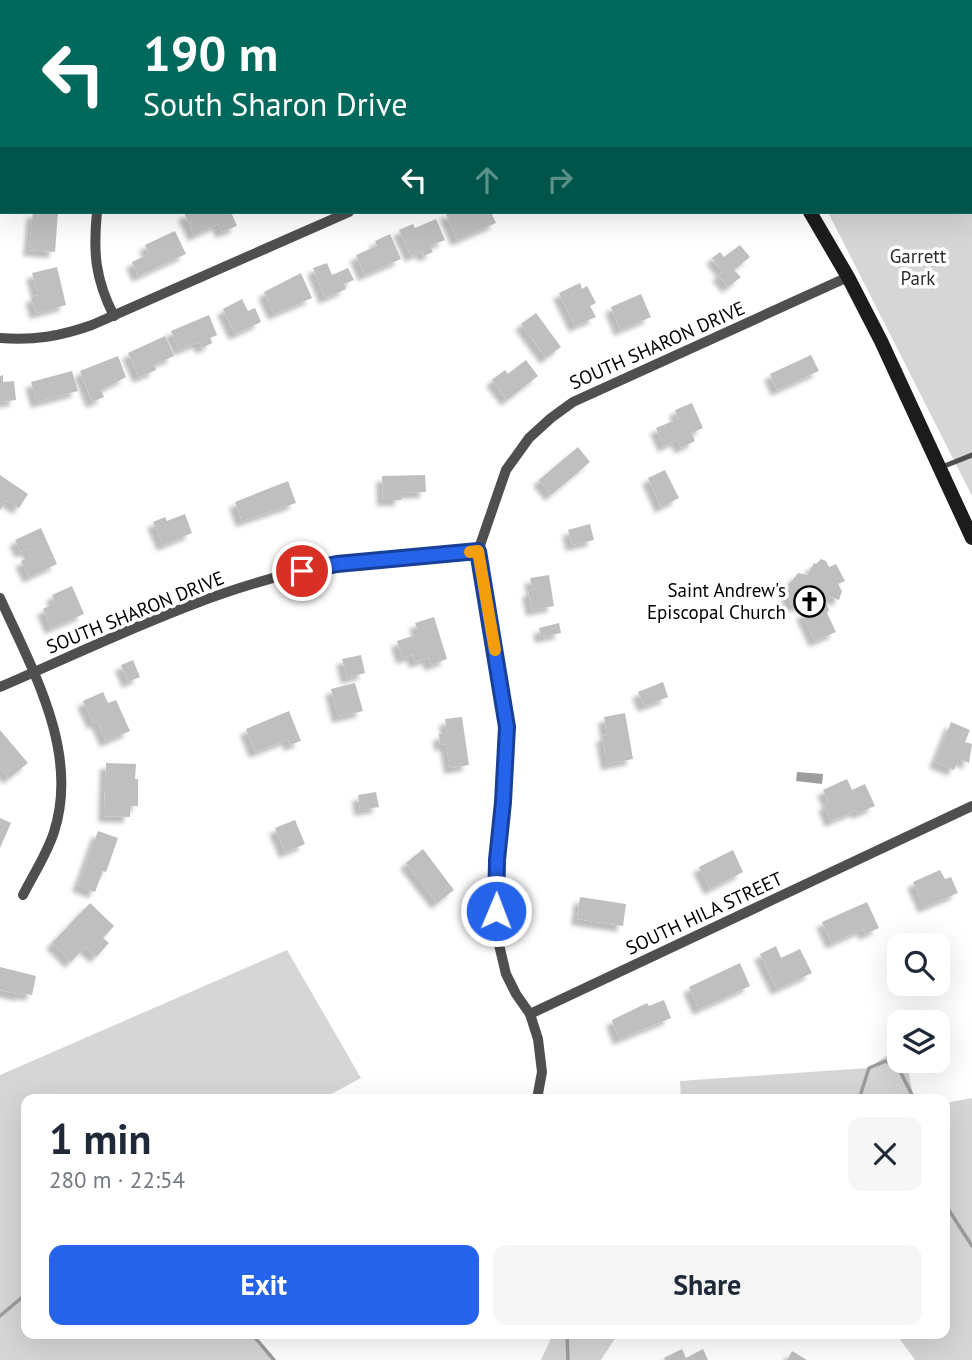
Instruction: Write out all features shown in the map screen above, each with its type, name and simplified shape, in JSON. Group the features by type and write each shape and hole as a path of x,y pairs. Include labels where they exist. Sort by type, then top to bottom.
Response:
{"street":[{"path":"97,214 94,242 99,280 114,316"},
{"path":"0,338 47,338 81,329 344,214"},
{"path":"811,214 881,341 972,538"},
{"name":"SOUTH SHARON DRIVE","path":"0,687 159,617 243,587 337,564 478,551 506,470 529,438 567,405 848,277"},
{"path":"478,551 507,727 497,860 496,932 506,974 530,1014 541,1054 542,1072 538,1094"},
{"path":"0,598 33,673 59,748 62,786 54,834 23,895"},
{"name":"SOUTH HILA STREET","path":"530,1014 972,806"}],"lane":[{"path":"940,469 972,455"}],"green space":[{"name":"Garrett Park","path":"829,214 972,214 972,496"},
{"path":"287,950 361,1078 331,1094 21,1094 21,1339 258,1339 274,1360 0,1360 0,1075"},
{"path":"887,1055 887,1073 909,1073 913,1094 681,1094 680,1081 869,1068"},
{"path":"972,1098 972,1360 915,1360 900,1339 950,1339 950,1102"},
{"path":"551,1339 615,1339 601,1360 541,1360"}],"shaded area":[{"path":"797,772 823,774 822,784 796,781"}],"building":[{"path":"33,214 58,214 55,252 29,250"},
{"path":"184,214 232,214 237,226 222,232 218,224 194,235"},
{"path":"446,214 492,214 496,223 457,240"},
{"path":"436,219 445,240 430,246 433,252 424,256 422,251 411,256 399,230 413,224 415,228"},
{"path":"175,231 186,254 138,276 132,262 149,254 145,245"},
{"path":"390,234 401,259 364,275 356,255 377,246 375,241"},
{"path":"740,245 750,257 734,270 741,277 728,287 718,275 723,272 712,258 720,252 724,257"},
{"path":"327,263 332,275 348,268 354,280 344,284 346,289 325,298 313,268"},
{"path":"57,267 66,305 36,313 31,297 38,295 32,273"},
{"path":"301,273 312,298 274,314 264,292"},
{"path":"580,283 582,289 587,286 596,303 590,306 596,317 575,326 559,293"},
{"path":"641,294 651,317 620,330 611,307"},
{"path":"242,299 248,311 255,308 261,322 235,334 223,309"},
{"path":"536,313 561,347 546,358 521,324"},
{"path":"209,315 217,335 210,338 212,343 202,348 199,342 179,350 171,331"},
{"path":"165,336 174,356 154,365 156,370 139,377 128,353"},
{"path":"811,355 819,371 777,390 770,374"},
{"path":"118,356 126,377 101,390 104,397 92,402 80,371"},
{"path":"526,360 538,376 507,400 492,380 505,370 508,374"},
{"path":"72,371 78,391 37,402 31,382"},
{"path":"3,375 3,382 14,381 16,400 0,402 0,376"},
{"path":"692,403 703,428 692,433 695,441 681,448 677,440 664,446 656,428 678,419 675,410"},
{"path":"578,447 590,462 551,495 539,480"},
{"path":"665,470 679,498 661,507 648,478"},
{"path":"0,475 28,494 19,508 6,500 0,510"},
{"path":"425,475 426,492 401,493 401,500 383,500 382,476"},
{"path":"288,481 296,503 242,521 235,502"},
{"path":"185,514 192,533 163,545 153,522 165,517 167,521"},
{"path":"590,524 594,540 572,545 568,530"},
{"path":"41,528 57,564 29,577 21,561 31,557 27,549 21,552 15,540"},
{"name":"Saint Andrew's Episcopal Church","path":"821,559 826,561 829,567 836,564 845,581 838,584 842,591 839,600 831,597 826,602 829,610 827,613 836,632 815,641 802,613 812,609 810,605 792,605 785,589 798,573 807,575 814,563"},
{"path":"549,575 554,606 532,610 528,591 533,590 530,578"},
{"path":"72,586 84,614 51,628 43,609 55,603 52,595"},
{"path":"434,617 447,659 431,665 428,658 415,662 413,655 402,658 397,641 419,634 415,623"},
{"path":"559,623 561,633 541,637 539,628"},
{"path":"361,655 365,673 347,678 342,659"},
{"path":"133,660 140,677 128,682 121,665"},
{"path":"663,682 668,697 644,706 638,692"},
{"path":"355,683 363,711 338,717 331,689"},
{"path":"103,692 108,703 116,700 130,731 106,741 97,721 93,723 83,701"},
{"path":"289,711 301,741 290,745 288,739 255,752 246,729"},
{"path":"625,713 633,759 607,764 602,736 607,735 604,717"},
{"path":"462,717 469,765 450,768 446,744 440,745 439,734 447,733 445,719"},
{"path":"951,722 970,730 965,742 972,744 969,763 959,759 954,770 935,762"},
{"path":"0,730 28,763 9,778 0,767"},
{"path":"106,763 136,764 138,806 130,806 130,817 104,816"},
{"path":"847,779 852,790 865,784 875,806 858,813 856,810 831,821 824,805 829,803 823,790"},
{"path":"376,792 379,807 360,810 358,795"},
{"path":"0,818 11,823 0,848"},
{"path":"295,820 305,844 285,852 275,828"},
{"path":"98,831 118,838 106,872 103,871 95,892 78,886"},
{"path":"423,849 454,890 437,903 406,863"},
{"path":"733,850 743,872 710,889 699,867"},
{"path":"940,870 945,879 951,877 958,893 924,907 913,882"},
{"path":"580,897 626,904 623,926 577,919"},
{"path":"867,902 879,928 865,934 863,929 832,943 822,922"},
{"path":"90,903 114,926 103,938 109,943 96,957 85,947 71,962 52,943"},
{"path":"776,946 781,958 800,949 812,973 777,989 760,954"},
{"path":"740,963 750,986 699,1009 689,987"},
{"path":"0,967 36,976 32,995 0,990"},
{"path":"664,1000 671,1018 619,1039 612,1020 647,1003 649,1006"},
{"path":"682,1349 686,1358 703,1349 708,1360 665,1360 664,1358"},
{"path":"792,1351 807,1360 787,1360"}],"waterway":[{"path":"861,1094 869,1068 886,1061 900,1071 912,1094"},
{"path":"950,1212 972,1246"},
{"path":"0,1316 21,1298"},
{"path":"256,1339 274,1360"},
{"path":"567,1339 568,1360"}],"slow traffic":[{"path":"470,552 478,551 495,650"}],"place":[{"name":"Saint Andrew's Episcopal Church","path":"809,601"}],"route":[{"path":"302,571 337,564 478,551 507,727 496,911"}]}
